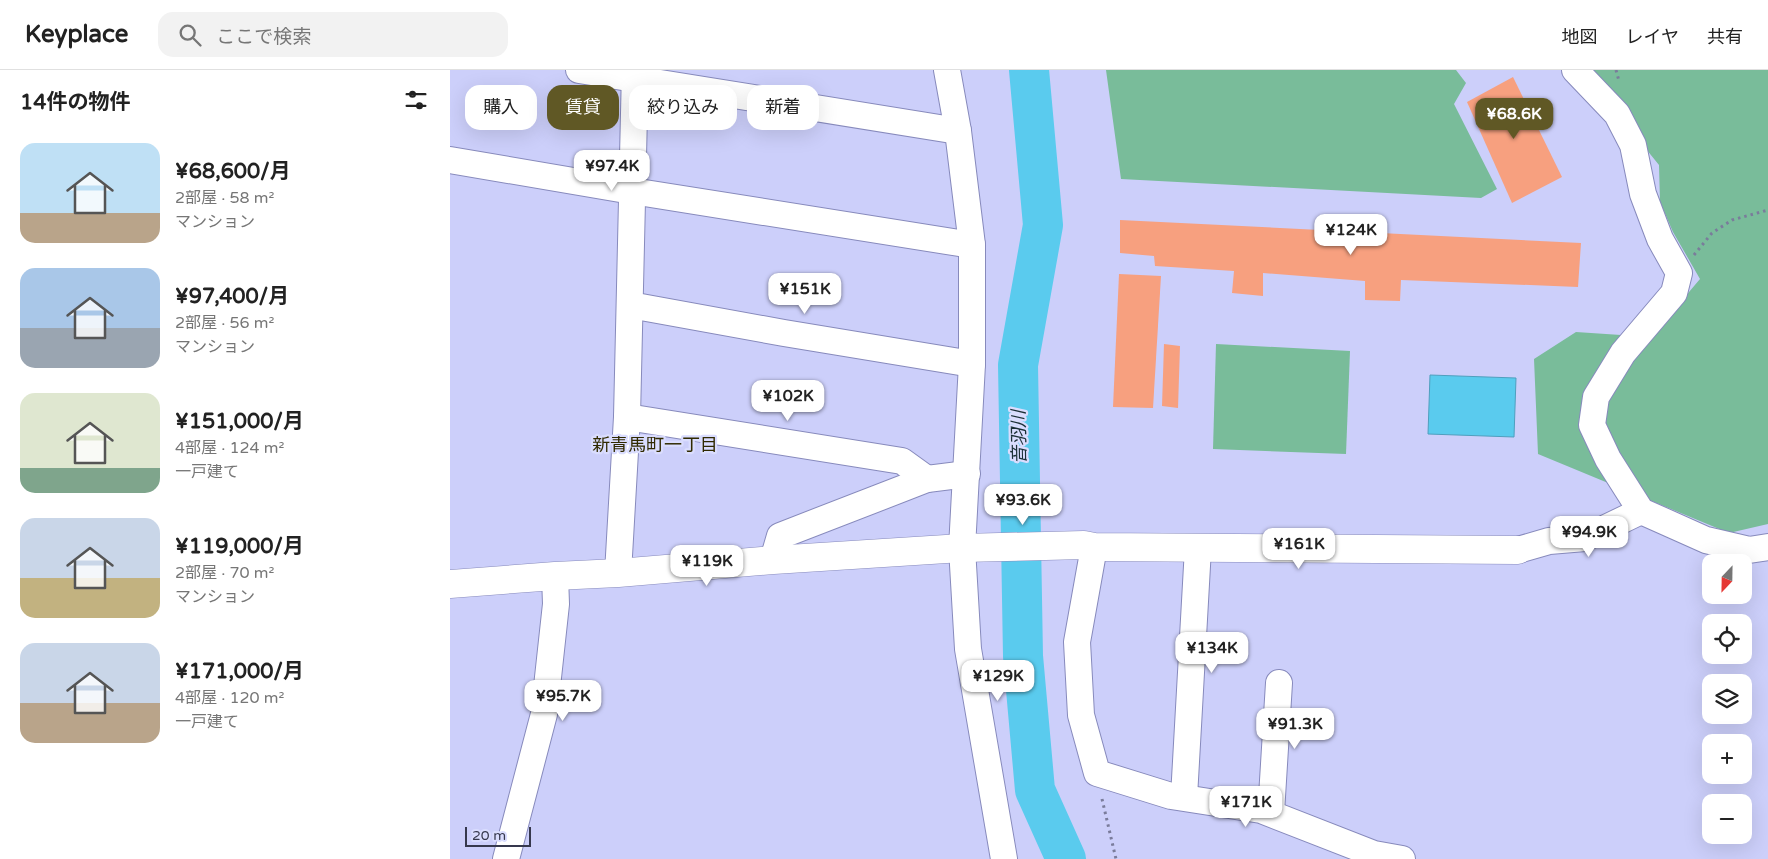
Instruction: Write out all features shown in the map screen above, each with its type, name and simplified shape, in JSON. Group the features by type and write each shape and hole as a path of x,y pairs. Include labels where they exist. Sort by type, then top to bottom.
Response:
{"street":[{"path":"579,70 634,74 958,131"},
{"path":"947,70 958,131 972,245 972,364 962,548 968,649 1004,859"},
{"path":"1576,70 1616,114 1633,145 1643,194 1660,239 1679,273 1674,293 1623,353 1596,397 1592,425 1608,459 1640,511 1706,540 1749,550 1768,548"},
{"path":"618,573 627,417 634,74"},
{"path":"450,160 972,245"},
{"path":"630,305 972,364"},
{"path":"627,417 902,461 927,478"},
{"path":"773,560 780,536 927,478 967,474"},
{"path":"450,584 962,548 1089,546 1518,550 1549,541 1586,538 1640,511"},
{"path":"1089,546 1077,642 1082,716 1097,773 1171,796 1261,810 1374,854 1402,859"},
{"path":"1184,797 1198,548"},
{"path":"506,859 544,714 556,604 555,576"},
{"path":"1271,814 1279,683"}],"path":[{"path":"1679,273 1712,233 1732,220 1768,210"},
{"path":"1097,773 1116,859"}],"green space":[{"path":"1106,70 1456,70 1466,83 1454,104 1497,189 1481,198 1121,179"},
{"path":"1582,70 1768,70 1768,524 1729,533 1538,454 1534,359 1576,332 1651,337 1700,279 1673,232 1660,202 1659,165"},
{"path":"1216,344 1350,351 1346,454 1213,449"}],"water":[{"path":"1430,375 1516,378 1514,437 1428,434"}],"building":[{"path":"1513,77 1562,177 1512,203 1467,102"},
{"path":"1120,220 1581,243 1578,287 1401,280 1400,301 1365,300 1365,281 1263,273 1263,296 1232,293 1234,271 1155,266 1154,256 1120,253"},
{"path":"1119,274 1161,276 1153,408 1113,407"},
{"path":"1164,344 1180,346 1178,408 1162,406"}],"waterway":[{"name":"音羽川","path":"1029,70 1043,225 1018,365 1023,656 1035,790 1066,859"}],"district":[{"name":"新青馬町一丁目","path":"655,445"}]}
